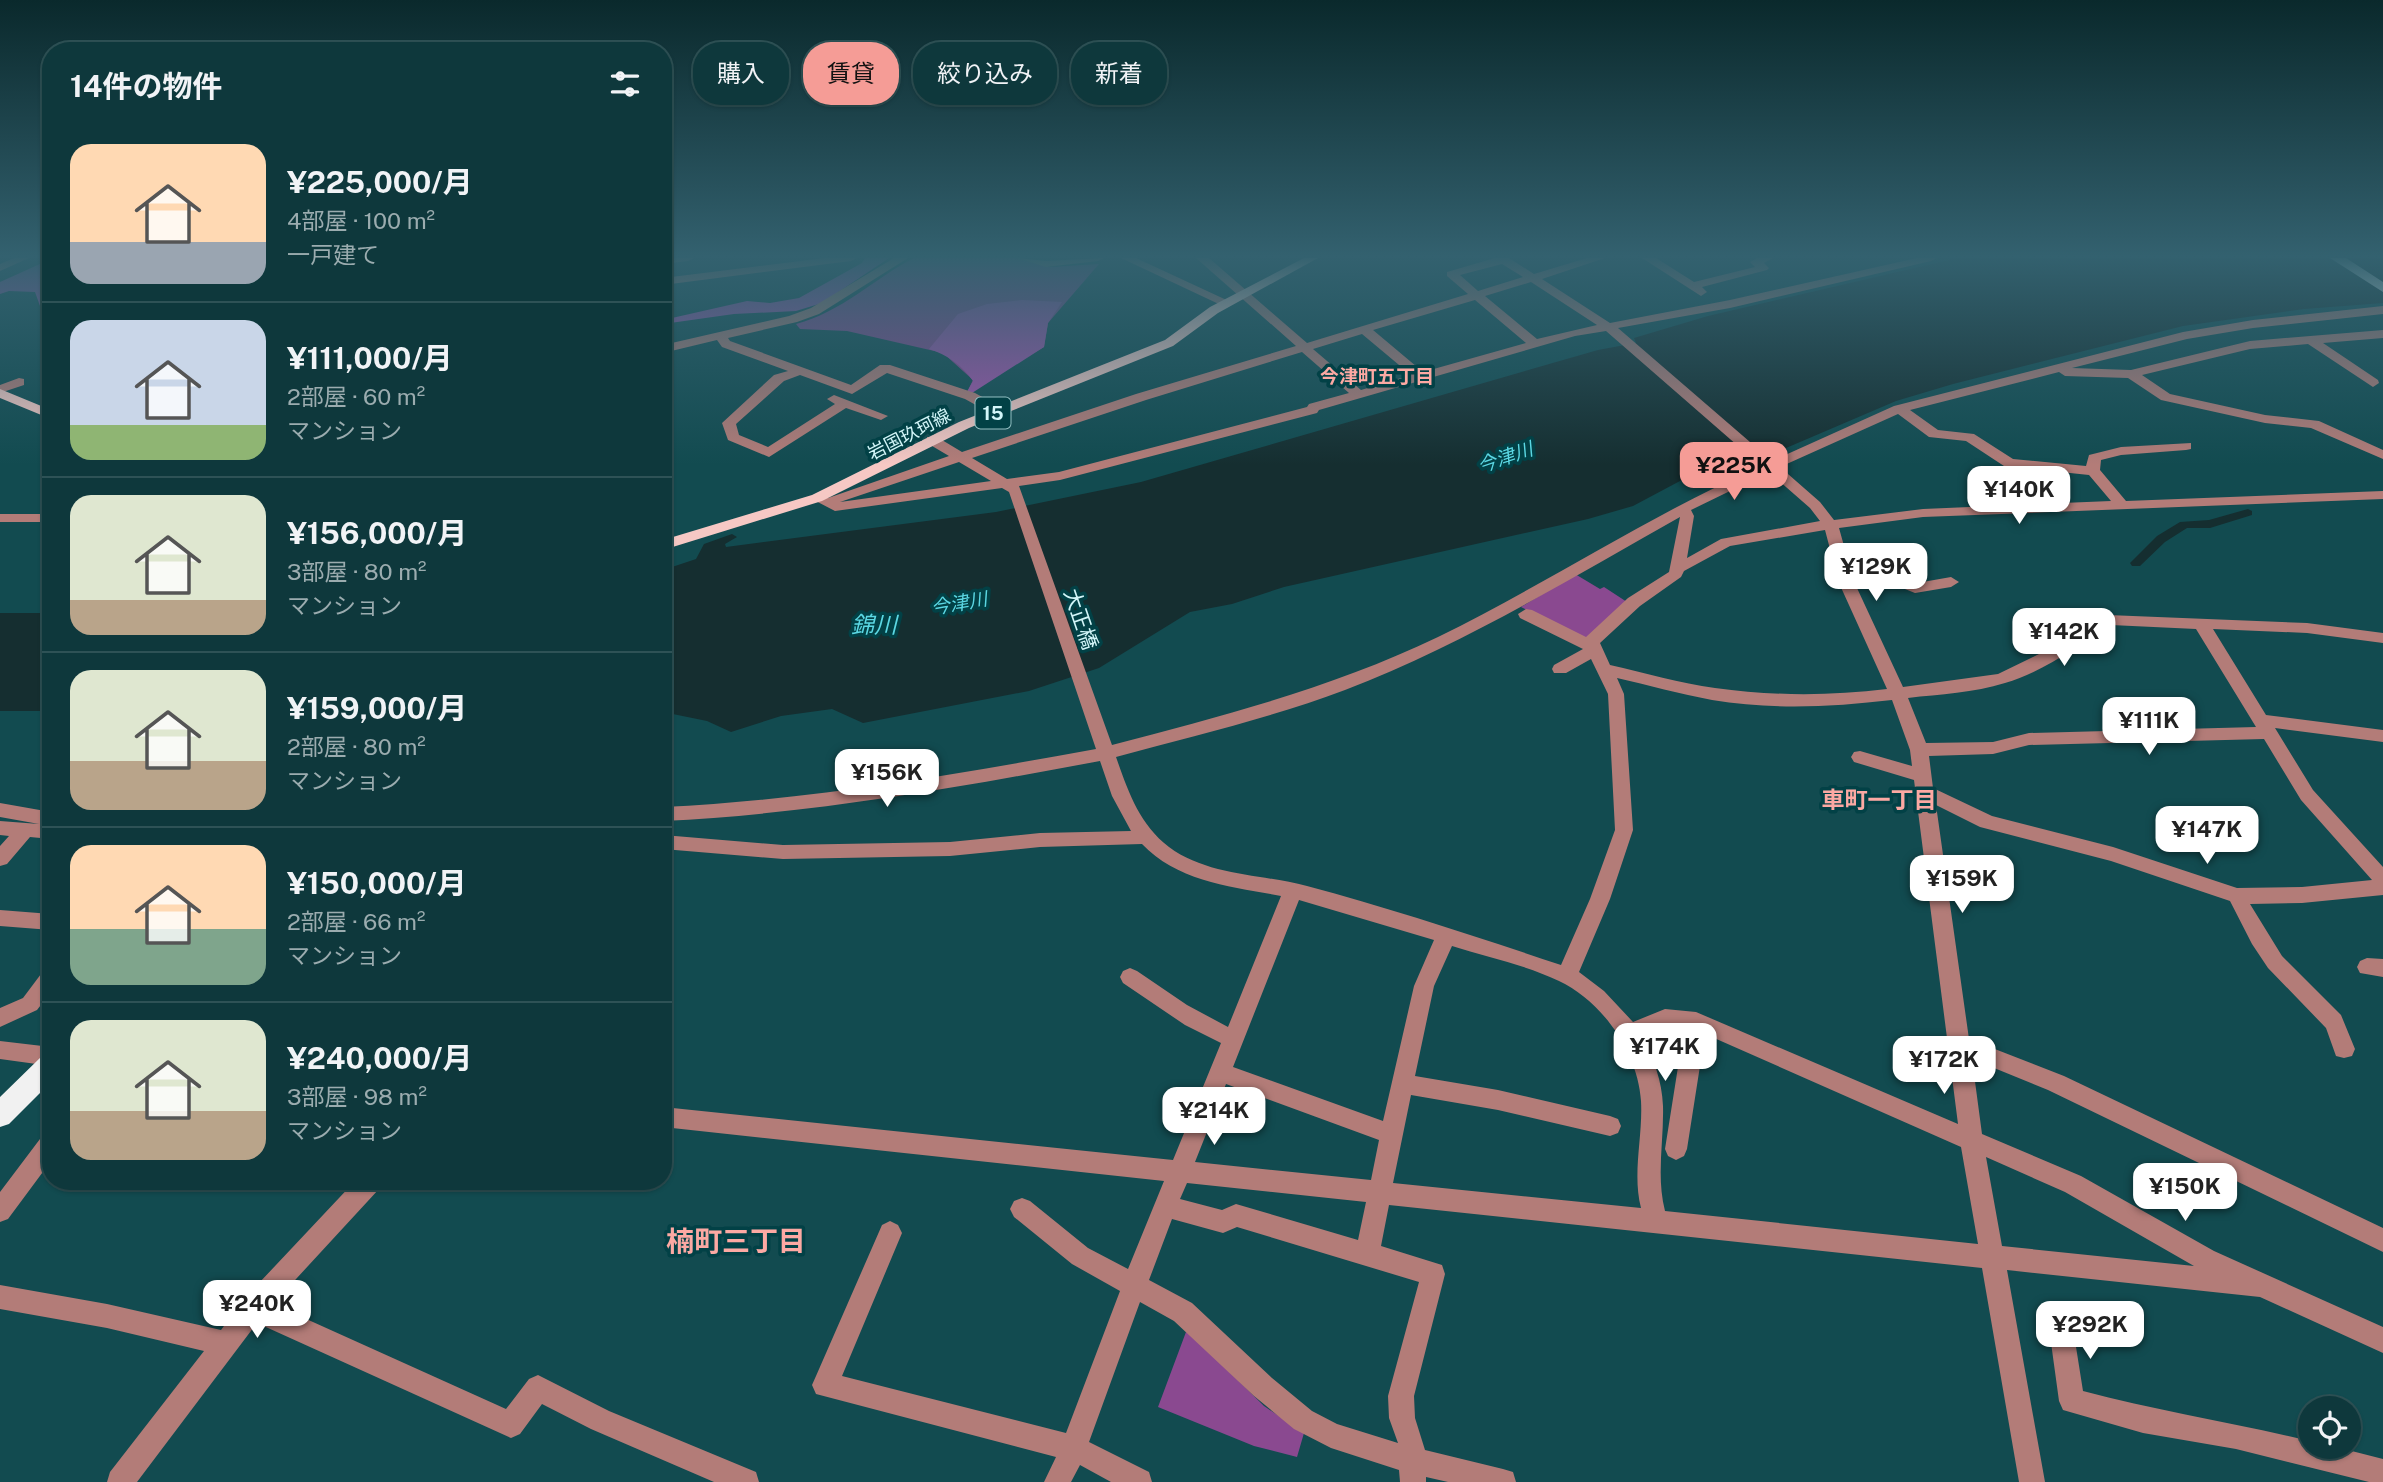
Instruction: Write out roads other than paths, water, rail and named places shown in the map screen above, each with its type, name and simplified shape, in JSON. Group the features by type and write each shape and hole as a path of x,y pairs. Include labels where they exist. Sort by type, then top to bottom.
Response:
{"highway":[{"path":"0,1115 42,1073"}],"main road":[{"name":"岩国玖珂線","path":"672,542 820,500 932,440 1169,343 1192,327"},
{"path":"0,391 42,411"}],"street":[{"path":"672,347 756,327"},
{"path":"1280,327 1358,394"},
{"path":"820,500 1367,327"},
{"path":"1516,327 1534,343"},
{"path":"820,500 835,507 1060,476 1211,438 1534,343 1601,327"},
{"path":"1608,327 1769,462 1815,505 1831,525 1847,583 1919,750 1972,1142 2032,1482"},
{"path":"672,813 770,805 936,783 1105,750 1299,699 1371,673 1488,619 1769,462 1899,409 2145,344 2227,327"},
{"path":"1364,328 1420,376"},
{"path":"2054,369 2131,374 2250,345 2383,334"},
{"path":"720,335 726,344 801,371 881,416"},
{"path":"2312,341 2373,378"},
{"path":"2250,345 2261,356"},
{"path":"801,371 779,378 729,423 733,438 769,453 885,368 970,396 998,411"},
{"path":"2131,374 2166,397 2265,419 2314,424 2383,455"},
{"path":"0,391 19,382"},
{"path":"1899,409 1934,434 1969,437 2009,463 2093,471 2121,504"},
{"path":"932,440 1009,484"},
{"path":"2093,471 2094,458 2099,456 2186,446"},
{"name":"大正橋","path":"1009,484 1015,490 1131,818 1145,836 1169,857 1194,869 1293,891 1446,935 1567,975 1593,991 1629,1033 1647,1073 1651,1093 1649,1188 1656,1221"},
{"path":"1678,567 1686,566 1704,552 1727,542 1779,531 1923,513 2383,495"},
{"path":"1567,975 1604,888 1624,830 1616,694 1591,642 1608,624 1675,574 1687,516 1683,508"},
{"path":"0,518 42,518"},
{"path":"1847,583 1903,582 1915,589 1951,582"},
{"path":"1526,614 1593,649"},
{"path":"1606,670 1714,694 1792,701 1845,701 1896,692 1984,683 2003,678 2049,656 2108,620 2307,628 2383,638"},
{"path":"2202,625 2263,726 2321,813 2383,880"},
{"path":"1560,669 1593,649"},
{"path":"1919,750 1993,748 2029,739 2263,726 2383,736"},
{"path":"1860,757 1923,784 1987,822 2113,855 2237,896 2302,895 2383,887"},
{"path":"0,810 42,817"},
{"path":"0,828 42,831"},
{"path":"0,859 26,829"},
{"path":"672,843 797,852 950,849 1040,840 1145,836"},
{"path":"1057,1482 1074,1448 1166,1206 1293,891"},
{"path":"2237,896 2274,961 2332,1017 2340,1030 2344,1049"},
{"path":"0,918 42,921"},
{"path":"1367,1254 1424,986 1446,935"},
{"path":"1130,977 1178,1011 1233,1039"},
{"path":"0,1018 30,1004 42,988"},
{"path":"1629,1033 1665,1018 1696,1021 2073,1184 2167,1239 2259,1285 2383,1340"},
{"path":"1676,1149 1696,1021"},
{"path":"1960,1045 2056,1083 2383,1240"},
{"path":"0,1050 42,1056"},
{"path":"1220,1072 1391,1134"},
{"path":"1402,1084 1498,1100 1610,1126"},
{"path":"672,1119 2259,1285"},
{"path":"0,1211 42,1154"},
{"path":"120,1482 253,1308 363,1190"},
{"path":"1166,1206 1223,1222 1236,1215 1433,1274 1401,1396 1412,1471"},
{"path":"1022,1209 1080,1256 1183,1312 1263,1387 1303,1420 1331,1435 1375,1451 1412,1471 1503,1482"},
{"path":"890,1233 825,1385 1074,1448 1139,1482"},
{"path":"0,1297 107,1316 225,1343"},
{"path":"253,1308 511,1425 538,1388 600,1420 746,1482"},
{"path":"2061,1328 2072,1401 2143,1420 2236,1436 2383,1472"}],"water":[{"name":"錦川","path":"1670,327 2178,327 1896,401 1779,451 1695,473 1633,506 1588,519 1284,587 1232,604 1190,612 1099,668 1029,691 863,723 832,709 781,716 731,732 707,721 672,714 672,567 696,559 704,544 732,534 737,537 725,544 726,547 996,512 1141,482 1598,350 1636,343 1634,338"},
{"path":"0,613 42,613 42,711 0,711"}],"waterway":[{"path":"2136,563 2161,539 2184,525 2210,524 2248,513"}],"district":[{"name":"今津町五丁目","path":"1377,376"},
{"name":"車町一丁目","path":"1879,799"},
{"name":"楠町三丁目","path":"736,1240"}],"water label":[{"name":"今津川","path":"1505,457"},
{"name":"今津川","path":"959,603"}]}
